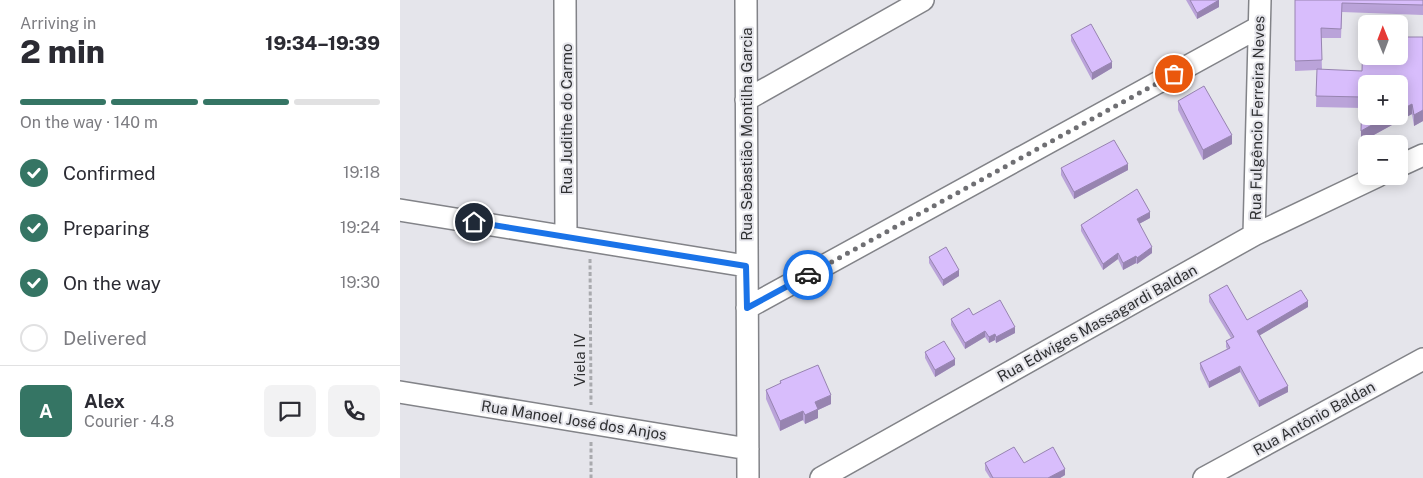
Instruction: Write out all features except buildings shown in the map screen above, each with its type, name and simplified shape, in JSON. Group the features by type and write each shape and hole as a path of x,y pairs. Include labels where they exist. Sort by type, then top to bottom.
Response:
{"street":[{"name":"Rua Judithe do Carmo","path":"565,0 566,237"},
{"name":"Rua Sebastião Montilha Garcia","path":"746,0 748,478"},
{"name":"Rua Fulgêncio Ferreira Neves","path":"1254,235 1260,0"},
{"path":"746,100 916,2"},
{"path":"747,308 1259,26"},
{"path":"1408,162 1423,155"},
{"name":"Rua Edwiges Massagardi Baldan","path":"821,478 1254,235 1359,185"},
{"path":"400,210 746,266"},
{"name":"Rua Antônio Baldan","path":"1204,478 1423,359"},
{"name":"Rua Manoel José dos Anjos","path":"400,392 748,449"}],"path":[{"name":"Viela IV","path":"590,241 591,478"}],"way so far":[{"path":"808,275 1174,74"}],"route":[{"path":"474,222 746,266 747,308 808,275"}]}
